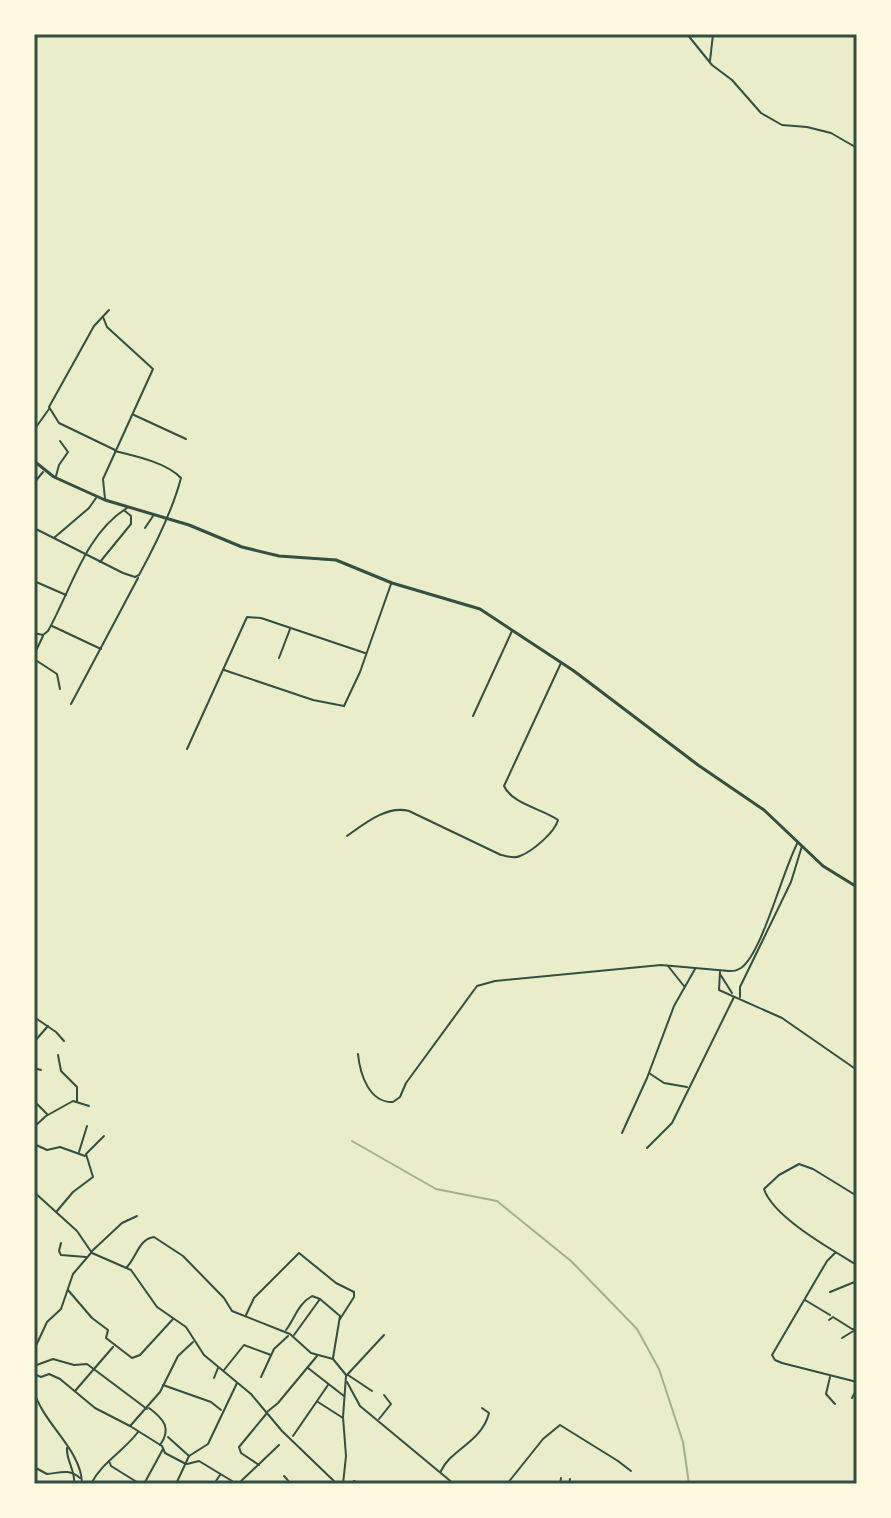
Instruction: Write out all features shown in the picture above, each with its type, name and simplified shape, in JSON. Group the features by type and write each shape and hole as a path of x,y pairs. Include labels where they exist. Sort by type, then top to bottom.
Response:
{"main road":[{"path":"34,461 56,478 126,509 189,525 254,551 336,560 392,583 473,605 561,661 698,765 764,810 823,866 857,887"}],"street":[{"path":"687,34 757,109 776,122 825,131 857,148"},
{"path":"710,61 713,34"},
{"path":"34,430 49,409 56,391 94,326 109,310"},
{"path":"103,317 107,327 153,369 102,482 105,500"},
{"path":"49,409 59,423 180,476 179,494 164,529 71,704"},
{"path":"133,415 186,439"},
{"path":"56,478 59,465 68,452 66,445 60,441"},
{"path":"34,483 44,470"},
{"path":"54,538 89,508 97,497"},
{"path":"60,689 57,674 34,657 86,555 100,533 126,509 131,516 131,524 100,562"},
{"path":"145,528 153,516"},
{"path":"34,528 100,562 131,576 138,576"},
{"path":"34,581 66,595"},
{"path":"223,670 342,707 346,704 392,583"},
{"path":"187,749 247,617 261,618 365,653"},
{"path":"51,626 102,649"},
{"path":"279,658 291,628"},
{"path":"473,716 512,629"},
{"path":"34,633 44,635"},
{"path":"347,836 377,816 404,809 508,857 520,856 540,842 556,827 558,820 515,797 504,786 561,661"},
{"path":"358,1054 365,1084 383,1101 393,1102 400,1097 406,1083 477,986 495,981 667,965 720,972 738,970 748,961 800,843"},
{"path":"740,997 740,987 791,882 803,851 800,843"},
{"path":"667,965 684,987"},
{"path":"622,1133 695,968"},
{"path":"720,972 734,995"},
{"path":"720,972 719,990 782,1018 857,1070"},
{"path":"647,1148 672,1123 734,995"},
{"path":"34,1017 64,1041"},
{"path":"34,1042 48,1026"},
{"path":"58,1055 61,1071 77,1087 77,1101"},
{"path":"34,1068 41,1070"},
{"path":"649,1072 664,1083 690,1087"},
{"path":"34,1101 48,1115"},
{"path":"34,1127 38,1120 77,1101 89,1106"},
{"path":"78,1153 87,1126"},
{"path":"86,1156 104,1136"},
{"path":"34,1144 47,1150 60,1147 86,1156 93,1170 93,1177 73,1192 56,1212"},
{"path":"857,1196 799,1164 786,1170 764,1189 765,1195 794,1223 857,1265"},
{"path":"34,1192 79,1234 91,1252 135,1274 157,1307 186,1327 204,1355 237,1382 337,1484"},
{"path":"34,1350 47,1322 61,1309 73,1274 122,1223 137,1216"},
{"path":"127,1268 140,1245 154,1237 183,1256 224,1298 232,1311 292,1335 306,1351 333,1359 347,1374 372,1391"},
{"path":"61,1243 61,1255 87,1257"},
{"path":"246,1316 254,1298 299,1253 336,1283 354,1292 340,1319 333,1359"},
{"path":"836,1253 830,1257 773,1351 773,1357 782,1363 857,1382"},
{"path":"830,1292 857,1281"},
{"path":"68,1290 92,1318 108,1330 106,1338 135,1359 174,1318"},
{"path":"285,1332 297,1310 312,1296 338,1313 340,1319"},
{"path":"261,1377 276,1346 292,1335 320,1299"},
{"path":"804,1300 857,1329"},
{"path":"829,1320 833,1317"},
{"path":"842,1338 857,1329"},
{"path":"343,1484 347,1374 384,1335"},
{"path":"130,1426 163,1385 178,1356 195,1341"},
{"path":"223,1371 244,1345 271,1355"},
{"path":"75,1391 114,1346"},
{"path":"259,1465 241,1453 239,1447 318,1355"},
{"path":"34,1366 55,1359 71,1364 87,1364 159,1417 167,1436 142,1484 111,1466 109,1460"},
{"path":"214,1378 219,1367"},
{"path":"307,1368 346,1397"},
{"path":"34,1374 59,1378 102,1413 110,1414 162,1446 165,1453 186,1464 199,1461 237,1484 279,1445"},
{"path":"831,1376 826,1394 835,1404"},
{"path":"346,1381 360,1406 454,1484"},
{"path":"176,1484 189,1456 208,1444 237,1382"},
{"path":"163,1385 211,1402 222,1410"},
{"path":"291,1439 328,1385"},
{"path":"852,1398 857,1388"},
{"path":"34,1391 45,1417 81,1471 82,1482"},
{"path":"378,1420 391,1404 384,1395"},
{"path":"316,1401 344,1419"},
{"path":"440,1472 446,1462 475,1439 489,1415 482,1408"},
{"path":"507,1484 549,1431 560,1425 631,1471"},
{"path":"91,1484 109,1460 127,1447 138,1432"},
{"path":"167,1436 189,1456"},
{"path":"67,1447 67,1457 82,1482"},
{"path":"34,1467 47,1474 63,1470 74,1472"},
{"path":"74,1472 74,1484"},
{"path":"214,1484 220,1475"},
{"path":"284,1476 291,1484"},
{"path":"560,1484 561,1478"},
{"path":"569,1484 570,1479"},
{"path":"351,1484 354,1481 360,1484"}],"waterway":[{"path":"352,1141 436,1189 497,1201 571,1261 637,1329 659,1369 683,1442 689,1484"}]}
